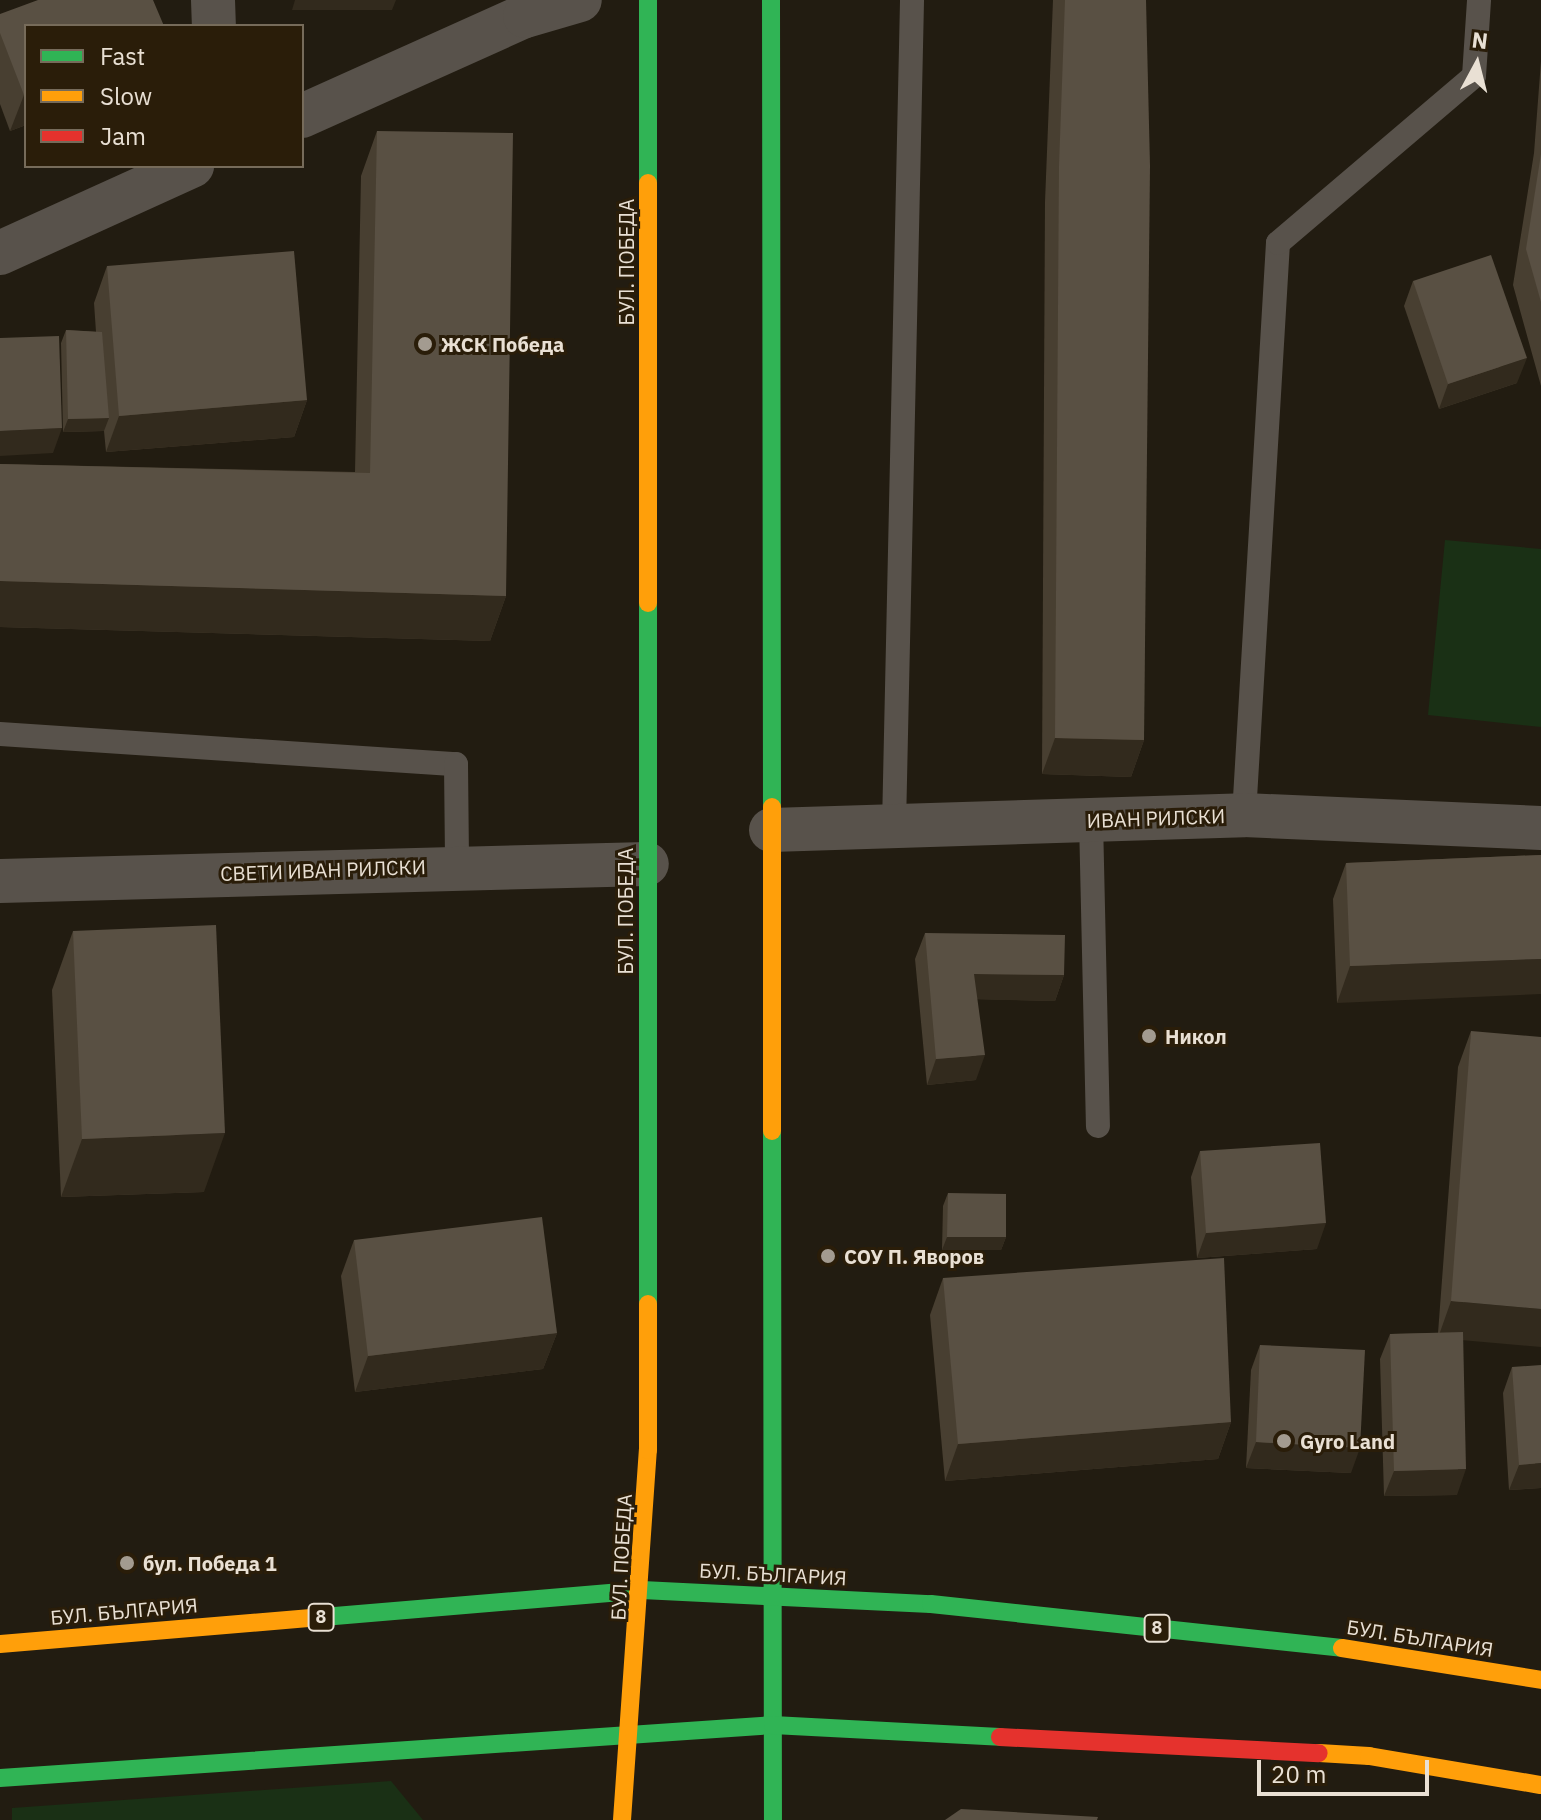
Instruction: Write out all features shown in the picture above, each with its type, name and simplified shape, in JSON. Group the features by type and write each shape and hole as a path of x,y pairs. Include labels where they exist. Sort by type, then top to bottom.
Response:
{"main road":[{"name":"БУЛ. ПОБЕДА","path":"622,1820 642,1590 648,1450 648,0"},
{"path":"771,0 773,1820"},
{"name":"БУЛ. БЪЛГАРИЯ","path":"0,1644 642,1590 931,1604 1374,1651 1541,1680"},
{"path":"0,1778 536,1744 629,1734 773,1725 1369,1756 1541,1785"}],"street":[{"path":"213,0 214,24"},
{"path":"304,115 525,16 580,0"},
{"path":"0,253 188,168"},
{"name":"ИВАН РИЛСКИ","path":"771,830 1244,815 1541,828"},
{"name":"СВЕТИ ИВАН РИЛСКИ","path":"0,881 457,866 647,864"}],"lane":[{"path":"894,826 912,0"},
{"path":"1244,815 1278,243 1474,76 1479,0"},
{"path":"0,734 456,764 457,866"},
{"path":"1091,820 1098,1126"}],"green space":[{"path":"1445,540 1541,549 1541,727 1428,715"},
{"path":"391,1781 423,1820 12,1820 12,1808"}],"building":[{"path":"38,0 153,0 163,24 24,24 24,95 0,33 0,14"},
{"path":"1065,0 1146,0 1150,166 1144,740 1055,738 1059,166"},
{"name":"ЖСК Победа","path":"377,131 513,133 506,596 0,581 0,464 370,473"},
{"path":"1541,154 1541,302 1526,249"},
{"path":"294,251 307,400 119,416 107,266"},
{"path":"1491,255 1527,358 1448,384 1413,281"},
{"path":"66,330 102,332 109,418 68,419"},
{"path":"59,336 62,428 0,431 0,338"},
{"path":"1541,855 1541,959 1350,966 1346,863"},
{"path":"216,925 225,1133 82,1139 73,931"},
{"path":"925,933 1065,935 1064,975 974,974 985,1055 936,1059"},
{"path":"1471,1031 1541,1037 1541,1309 1451,1301"},
{"path":"1320,1143 1326,1223 1206,1233 1200,1151"},
{"path":"948,1193 1006,1194 1006,1237 947,1237"},
{"path":"542,1217 557,1333 368,1356 354,1240"},
{"path":"1224,1258 1231,1422 958,1444 943,1278"},
{"path":"1463,1332 1466,1469 1394,1471 1390,1334"},
{"path":"1260,1345 1365,1350 1360,1448 1256,1442"},
{"path":"1541,1365 1541,1463 1519,1465 1512,1367"},
{"path":"961,1809 1098,1817 1097,1820 945,1820"}],"traffic: fast":[{"path":"648,0 648,183"},
{"path":"771,0 772,807"},
{"path":"648,603 648,1304"},
{"path":"772,1131 773,1820"},
{"path":"323,1617 642,1590 931,1604 1342,1648"},
{"path":"0,1778 773,1725 1000,1737"}],"traffic: slow":[{"path":"648,183 648,603"},
{"path":"772,807 772,1131"},
{"path":"622,1820 648,1450 648,1304"},
{"path":"0,1644 323,1617"},
{"path":"1342,1648 1541,1680"},
{"path":"1319,1753 1369,1756 1541,1785"}],"traffic: jam":[{"path":"1000,1737 1319,1753"}],"place":[{"name":"ЖСК Победа","path":"425,344"},
{"name":"Никол","path":"1149,1036"},
{"name":"СОУ П. Яворов","path":"828,1256"},
{"name":"Gyro Land","path":"1284,1441"},
{"name":"бул. Победа 1","path":"127,1563"}]}
